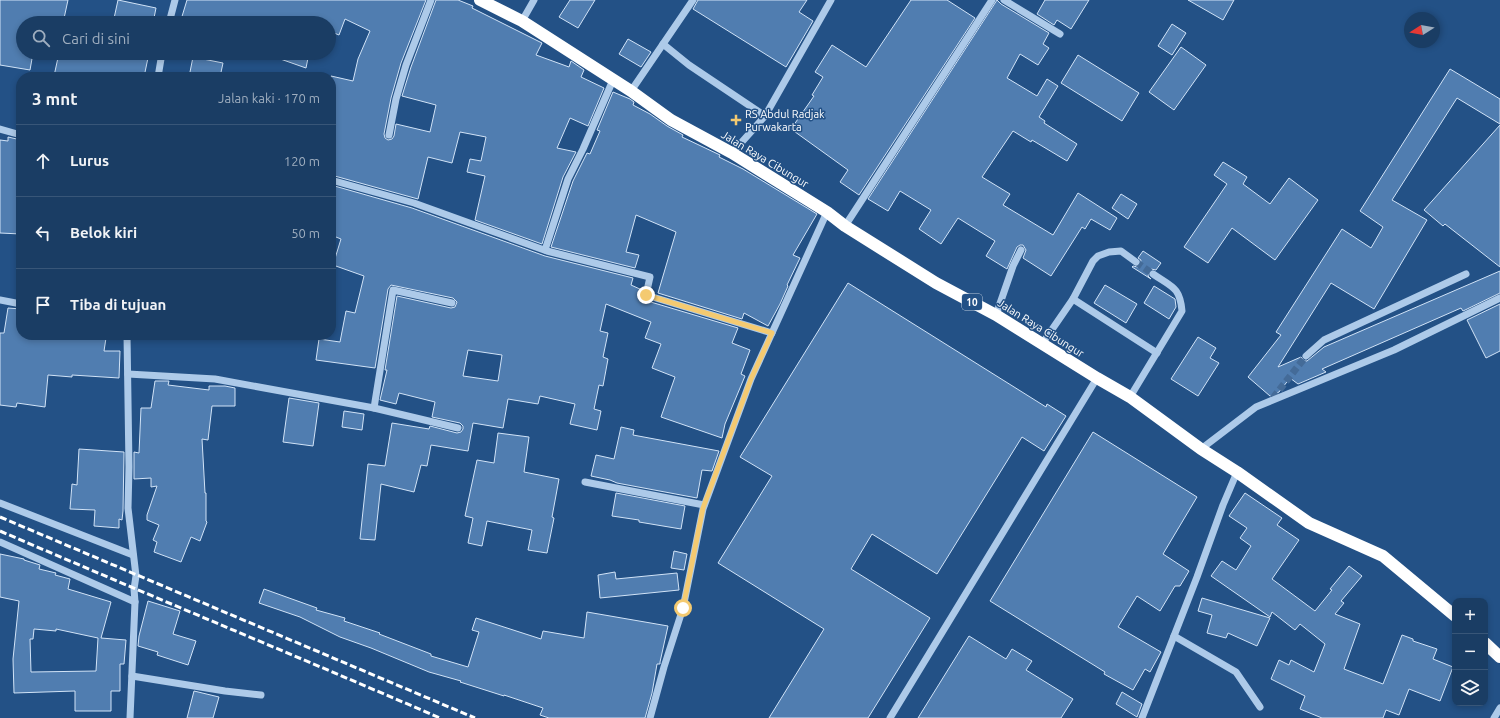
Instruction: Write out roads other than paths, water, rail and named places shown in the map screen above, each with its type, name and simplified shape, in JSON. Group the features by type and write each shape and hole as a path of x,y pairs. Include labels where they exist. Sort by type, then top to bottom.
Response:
{"highway":[{"name":"Jalan Raya Cibungur","path":"480,0 522,21 632,91 672,120 732,153 827,212 845,226 936,283 996,315 1130,397 1201,449 1237,472 1309,523 1383,556 1452,614"},
{"path":"1488,646 1500,657"}],"street":[{"path":"171,16 174,0"},
{"path":"389,135 396,99 406,65 431,0"},
{"path":"522,21 534,0"},
{"path":"632,91 693,0"},
{"path":"732,153 765,116 831,0"},
{"path":"845,226 992,0"},
{"path":"1004,0 1060,34"},
{"path":"663,44 689,65 765,116"},
{"path":"159,72 161,60"},
{"path":"544,250 568,179 583,149 613,80"},
{"path":"0,129 16,134"},
{"path":"336,181 414,204 544,250 650,276 646,295 772,333"},
{"path":"650,718 664,667 683,608 704,505 751,379 827,212"},
{"path":"996,315 1013,266 1021,250"},
{"path":"1042,344 1073,298 1093,261 1098,256 1109,252 1121,251 1136,262"},
{"path":"1130,397 1182,311 1180,296 1175,288 1153,274"},
{"path":"1306,356 1324,340 1466,274"},
{"path":"374,408 393,290 452,303"},
{"path":"1073,298 1157,353"},
{"path":"1201,449 1256,408 1394,350 1500,298"},
{"path":"0,300 16,303"},
{"path":"127,340 129,467 128,508 136,576 134,589 135,602 130,718"},
{"path":"128,374 215,380 374,408 458,428"},
{"path":"890,718 1097,378"},
{"path":"1266,403 1273,398"},
{"path":"1142,718 1237,472"},
{"path":"585,482 704,505"},
{"path":"0,503 133,555"},
{"path":"0,542 135,602"},
{"path":"1174,636 1236,672 1260,707"},
{"path":"132,676 225,691 261,695"},
{"path":"1494,718 1500,708"}],"tunnel":[{"path":"1136,262 1153,274"},
{"path":"1273,398 1306,356"}],"railway":[{"path":"0,517 475,718"},
{"path":"0,531 440,718"}],"place":[{"name":"RS Abdul Radjak Purwakarta","path":"736,120"}]}
